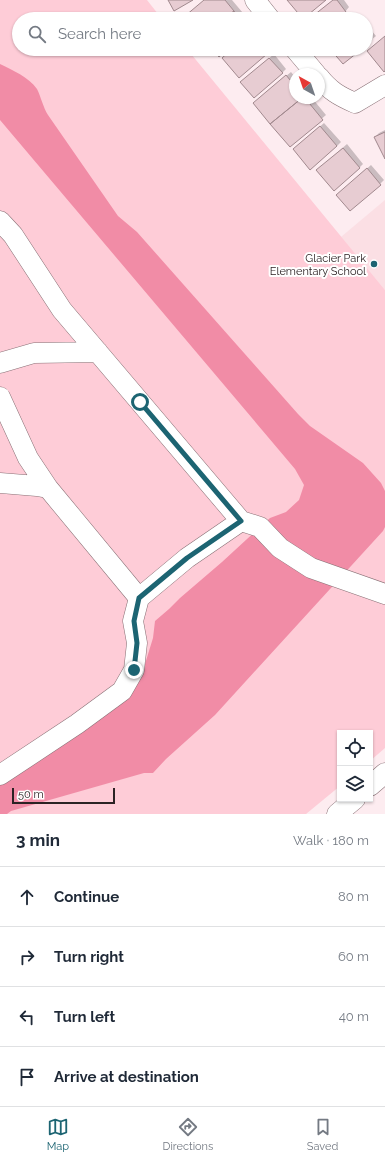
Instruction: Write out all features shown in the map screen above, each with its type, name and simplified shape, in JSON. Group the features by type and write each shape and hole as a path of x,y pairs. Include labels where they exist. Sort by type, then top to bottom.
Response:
{"street":[{"path":"301,56 311,68"},
{"path":"325,85 342,98 355,103 385,85"},
{"path":"0,221 13,235 62,310 241,521 260,527 280,548 311,568 385,594"},
{"path":"0,363 34,353 98,352"},
{"path":"0,397 28,458 48,488 139,598"},
{"path":"0,483 48,488"},
{"path":"0,774 77,724 122,691 134,670 137,643 134,621 139,598 187,558 241,521"},
{"path":"373,783 385,773"},
{"path":"337,814 351,802"}],"shaded area":[{"path":"0,0 147,0 156,12 12,12 12,56 193,56 385,290 385,748 373,758 373,730 337,730 337,788 306,814 0,814"},
{"path":"0,64 25,77 34,85 48,115 118,216 137,232 298,414 310,426 363,463 381,483 385,491 385,527 383,531 215,715 166,759 153,773 144,773 11,811 7,814 0,814 0,771 145,664 153,638 155,621 270,518 286,512 299,500 304,485 295,469 0,120"},
{"name":"Glacier Park Elementary School","path":"385,200 385,290 341,237"}],"building":[{"path":"168,0 193,0 174,11"},
{"path":"204,0 225,0 234,11 233,12 190,12"},
{"path":"287,0 326,0 311,12 297,12"},
{"path":"333,0 337,0 346,12 318,12"},
{"path":"385,36 384,72 371,56 373,56 373,46"},
{"path":"224,56 265,56 239,78 222,58"},
{"path":"336,56 353,56 343,64"},
{"path":"269,58 283,73 254,98 240,82"},
{"path":"286,75 289,79 289,104 295,104 270,124 253,103"},
{"path":"295,104 310,104 323,120 290,147 270,124"},
{"path":"320,126 337,146 310,170 293,149"},
{"path":"385,132 385,159 374,137"},
{"path":"343,148 360,168 334,191 316,170"},
{"path":"367,168 381,185 350,211 336,195"}],"place":[{"name":"Glacier Park Elementary School","path":"374,264"}],"route":[{"path":"134,670 137,643 134,621 139,598 187,558 241,521 140,402"}]}
